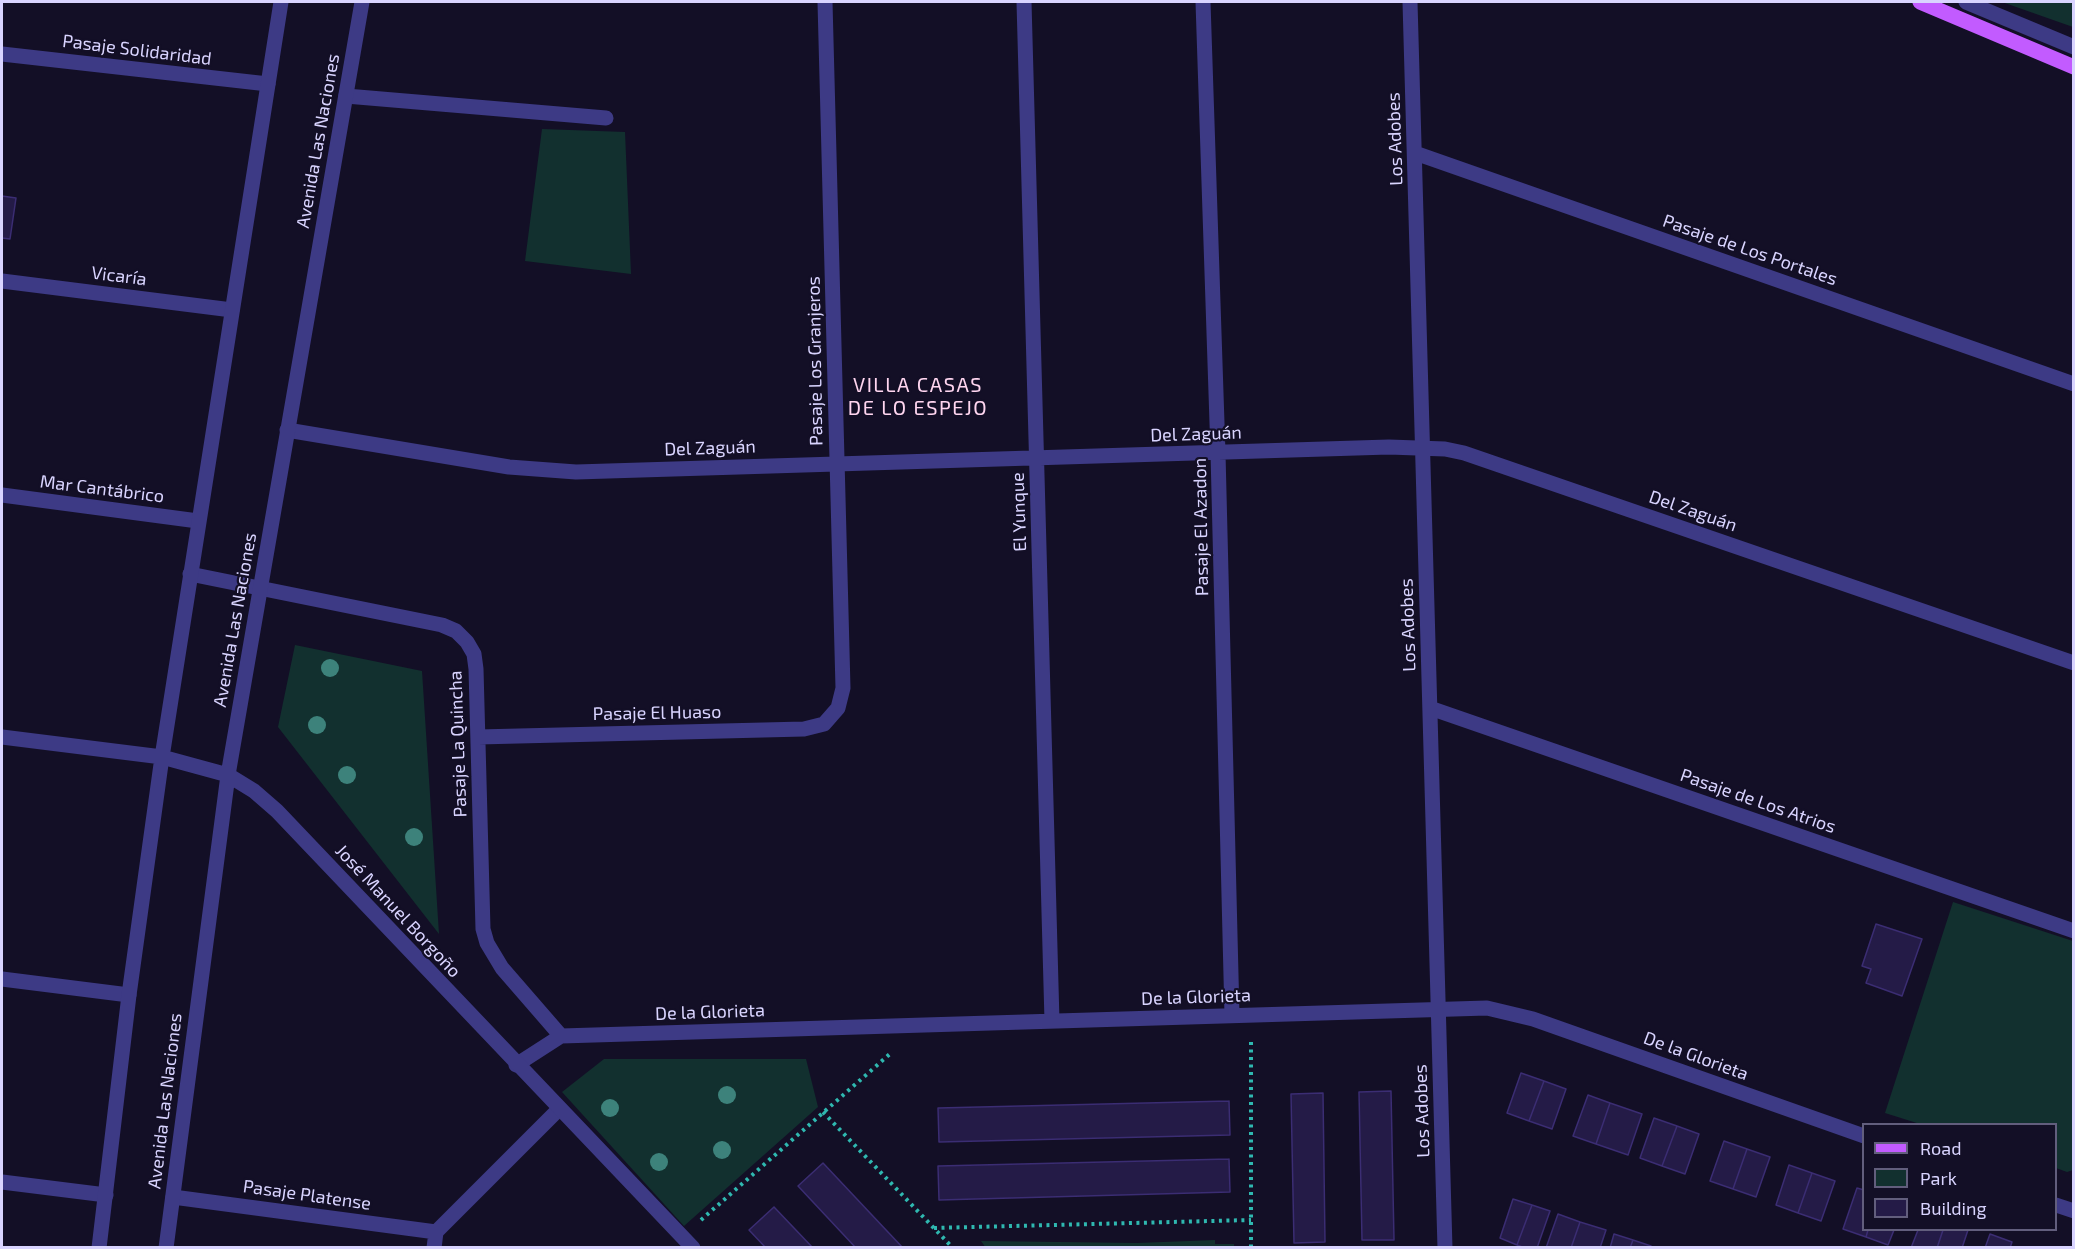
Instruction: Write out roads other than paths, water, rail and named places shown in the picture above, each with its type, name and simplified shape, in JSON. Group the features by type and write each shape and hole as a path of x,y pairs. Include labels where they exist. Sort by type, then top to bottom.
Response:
{"main road":[{"path":"1920,2 2073,67"}],"street":[{"path":"99,1248 129,995 162,757 281,2"},
{"name":"Avenida Las Naciones","path":"166,1248 228,775 362,2"},
{"name":"Pasaje Los Granjeros","path":"825,2 843,688 838,708 832,717"},
{"name":"El Yunque","path":"1024,2 1052,1021"},
{"name":"Pasaje El Azadon","path":"1203,2 1218,453 1232,1015"},
{"name":"Los Adobes","path":"1410,2 1445,1248"},
{"path":"1966,2 2073,47"},
{"name":"Pasaje Solidaridad","path":"2,54 268,84"},
{"path":"346,96 606,118"},
{"name":"Pasaje de Los Portales","path":"1414,153 2073,384"},
{"name":"Vicaría","path":"2,280 232,310"},
{"name":"Del Zaguán","path":"287,430 543,471 1423,447 1464,453 2073,663"},
{"name":"Mar Cantábrico","path":"2,495 198,521"},
{"name":"Pasaje La Quincha","path":"190,574 442,625 456,631 467,642 474,654 483,929 487,943 502,968 561,1036"},
{"name":"Pasaje de Los Atrios","path":"1430,708 2073,931"},
{"name":"Pasaje El Huaso","path":"478,737 804,729 824,724 832,717"},
{"name":"José Manuel Borgoño","path":"2,737 162,757 228,775 254,791 277,811 516,1065 688,1242"},
{"path":"2,979 129,995"},
{"name":"De la Glorieta","path":"561,1036 1487,1008 1510,1011 1862,1136"},
{"path":"516,1065 561,1036"},
{"path":"435,1240 559,1109"},
{"path":"2,1182 106,1195"},
{"name":"Pasaje Platense","path":"173,1197 435,1240"},
{"path":"2057,1206 2073,1211"}],"district":[{"name":"VILLA CASAS DE LO ESPEJO","path":"918,396"}]}
